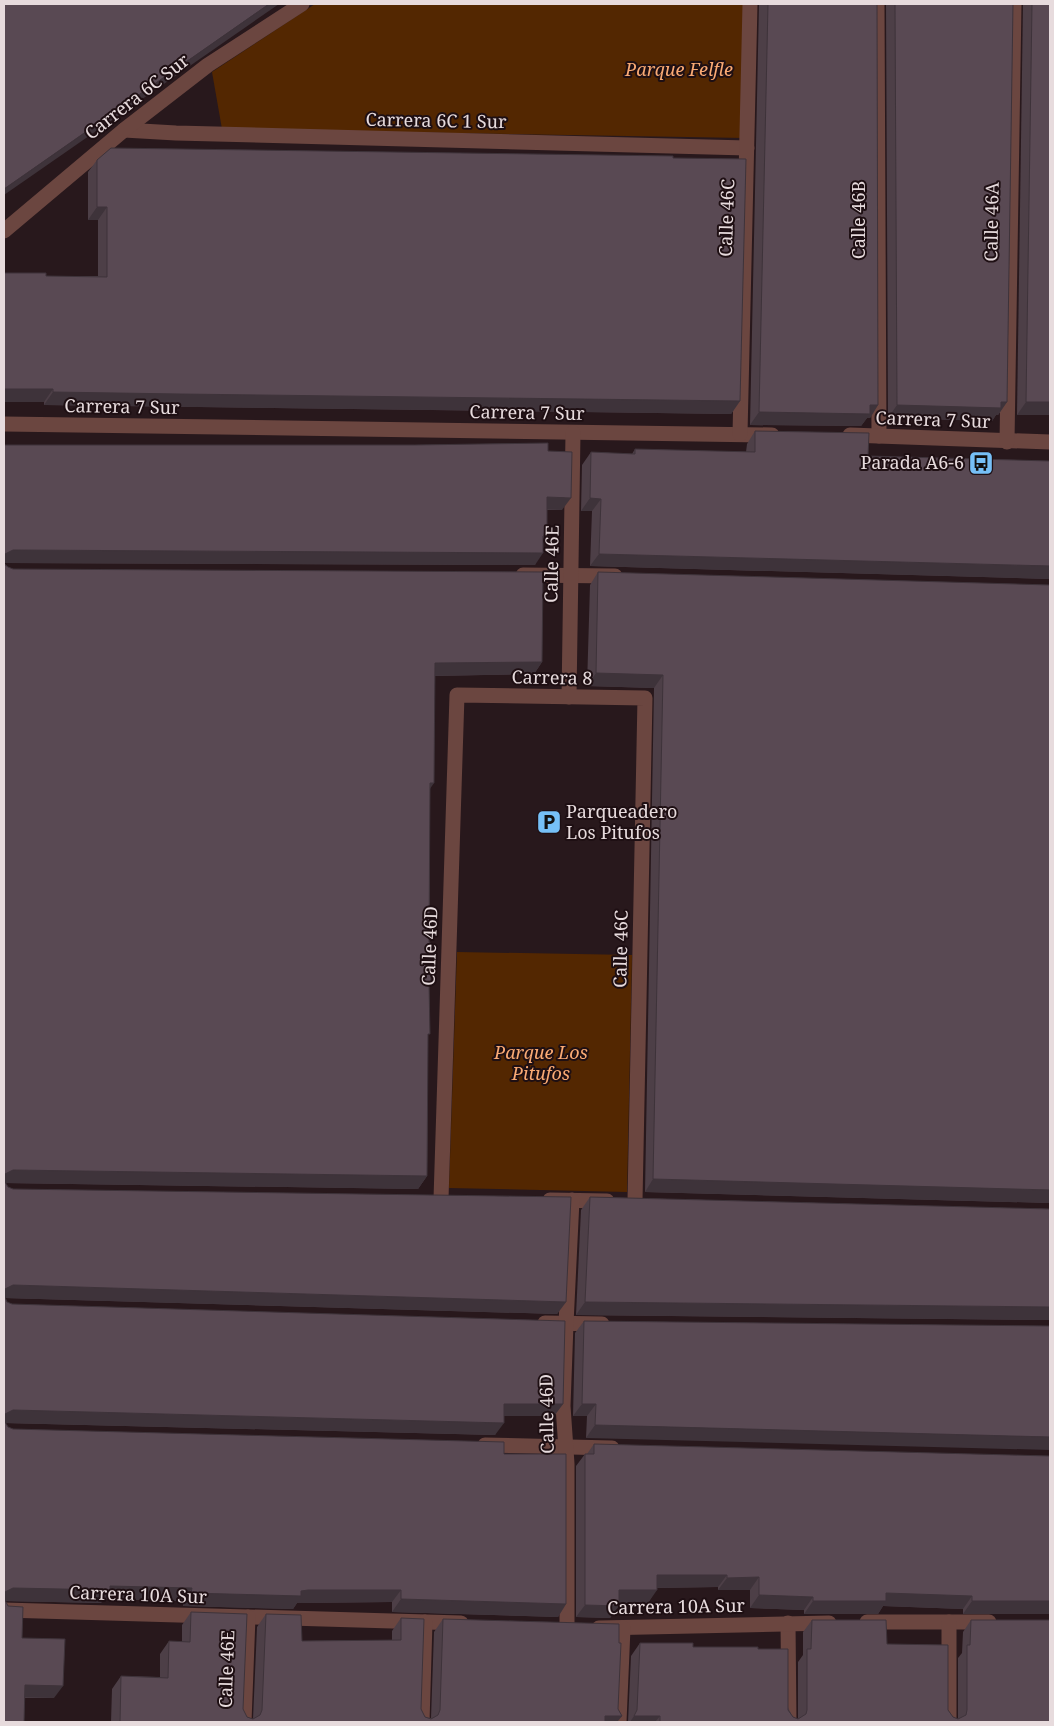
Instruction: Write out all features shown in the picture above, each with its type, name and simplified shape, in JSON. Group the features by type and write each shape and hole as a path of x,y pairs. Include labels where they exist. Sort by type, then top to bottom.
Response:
{"street":[{"name":"Carrera 6C Sur","path":"4,231 124,130 208,66 302,4"},
{"name":"Calle 46C","path":"740,434 750,4"},
{"name":"Calle 46B","path":"877,4 879,436"},
{"name":"Calle 46A","path":"1007,442 1014,4"},
{"name":"Carrera 6C 1 Sur","path":"124,130 747,148"},
{"name":"Carrera 7 Sur","path":"4,424 790,435"},
{"name":"Calle 46E","path":"569,697 573,432"},
{"name":"Carrera 7 Sur","path":"839,435 1050,442"},
{"path":"511,575 631,577"},
{"name":"Carrera 8","path":"457,695 645,698"},
{"name":"Calle 46D","path":"457,695 436,1199 460,1199"},
{"name":"Calle 46C","path":"572,1200 640,1201 645,698"},
{"path":"535,1200 572,1200"},
{"name":"Calle 46D","path":"567,1627 567,1464 564,1447 564,1406 572,1200"},
{"path":"526,1323 615,1324"},
{"path":"466,1444 624,1448"},
{"name":"Carrera 10A Sur","path":"4,1610 473,1623"},
{"name":"Calle 46E","path":"244,1722 248,1617"},
{"path":"422,1722 425,1622"},
{"name":"Carrera 10A Sur","path":"548,1626 623,1628 849,1622 1004,1623"},
{"path":"949,1622 949,1722"},
{"path":"788,1623 789,1722"},
{"path":"619,1722 623,1628"}],"green space":[{"name":"Parque Felfle","path":"315,4 747,4 745,138 222,129 212,72"},
{"name":"Parque Los Pitufos","path":"457,952 632,955 627,1192 449,1188"}],"building":[{"path":"4,4 269,4 4,189"},
{"path":"768,4 877,4 878,405 870,405 870,414 759,412"},
{"path":"895,4 1013,4 1007,402 1001,402 1001,408 897,405"},
{"path":"1032,4 1050,4 1050,402 1026,402"},
{"path":"111,148 673,156 673,158 746,159 740,401 53,392 53,389 4,389 4,273 46,273 46,276 107,277 107,207 97,207 97,160"},
{"path":"755,431 869,433 868,456 1050,461 1050,566 599,554 601,499 590,498 591,452 635,454 635,449 755,452"},
{"path":"548,443 548,451 572,452 571,498 547,497 547,536 543,536 543,553 13,550 5,554 4,558 4,445 414,445"},
{"path":"4,564 13,569 543,572 542,662 435,663 434,783 430,783 429,942 431,983 429,983 430,1034 428,1034 427,1176 13,1170 5,1174 4,1179"},
{"path":"598,572 1050,585 1050,1190 653,1179 663,675 596,673"},
{"path":"4,1180 8,1187 13,1189 571,1197 566,1302 13,1285 5,1289 4,1294"},
{"path":"590,1197 1050,1209 1050,1307 585,1302"},
{"path":"4,1295 7,1302 12,1304 565,1321 563,1404 504,1404 504,1423 13,1410 5,1414 4,1419"},
{"path":"584,1321 1050,1326 1050,1437 595,1425 596,1404 582,1404"},
{"path":"4,1420 8,1427 13,1429 504,1442 504,1454 566,1454 566,1604 401,1599 401,1590 308,1590 301,1591 301,1596 191,1593 192,1588 110,1586 110,1590 13,1588 5,1592 4,1597"},
{"path":"594,1444 1050,1456 1050,1601 972,1601 972,1596 886,1593 886,1601 813,1601 813,1597 759,1595 759,1577 727,1578 727,1575 657,1575 657,1590 619,1590 619,1606 585,1605 585,1454 594,1454"},
{"path":"4,1598 8,1606 23,1607 22,1638 65,1639 63,1686 25,1685 24,1722 4,1722"},
{"path":"191,1612 247,1614 243,1709 247,1717 253,1719 260,1715 262,1710 266,1614 301,1615 302,1641 401,1640 401,1618 424,1619 421,1709 425,1717 431,1719 438,1715 440,1710 443,1619 619,1624 619,1643 621,1643 618,1709 622,1716 605,1716 605,1722 120,1722 121,1676 168,1678 169,1641 190,1642"},
{"path":"812,1620 886,1620 887,1644 948,1645 948,1710 953,1717 958,1719 966,1715 967,1710 967,1645 970,1645 971,1620 1050,1620 1050,1722 660,1722 660,1716 634,1716 637,1710 640,1643 693,1643 693,1647 788,1649 788,1710 793,1717 798,1719 806,1714 807,1710 807,1649 811,1649"}],"place":[{"name":"Parada A6-6","path":"981,463"},
{"name":"Parqueadero Los Pitufos","path":"549,822"}]}
